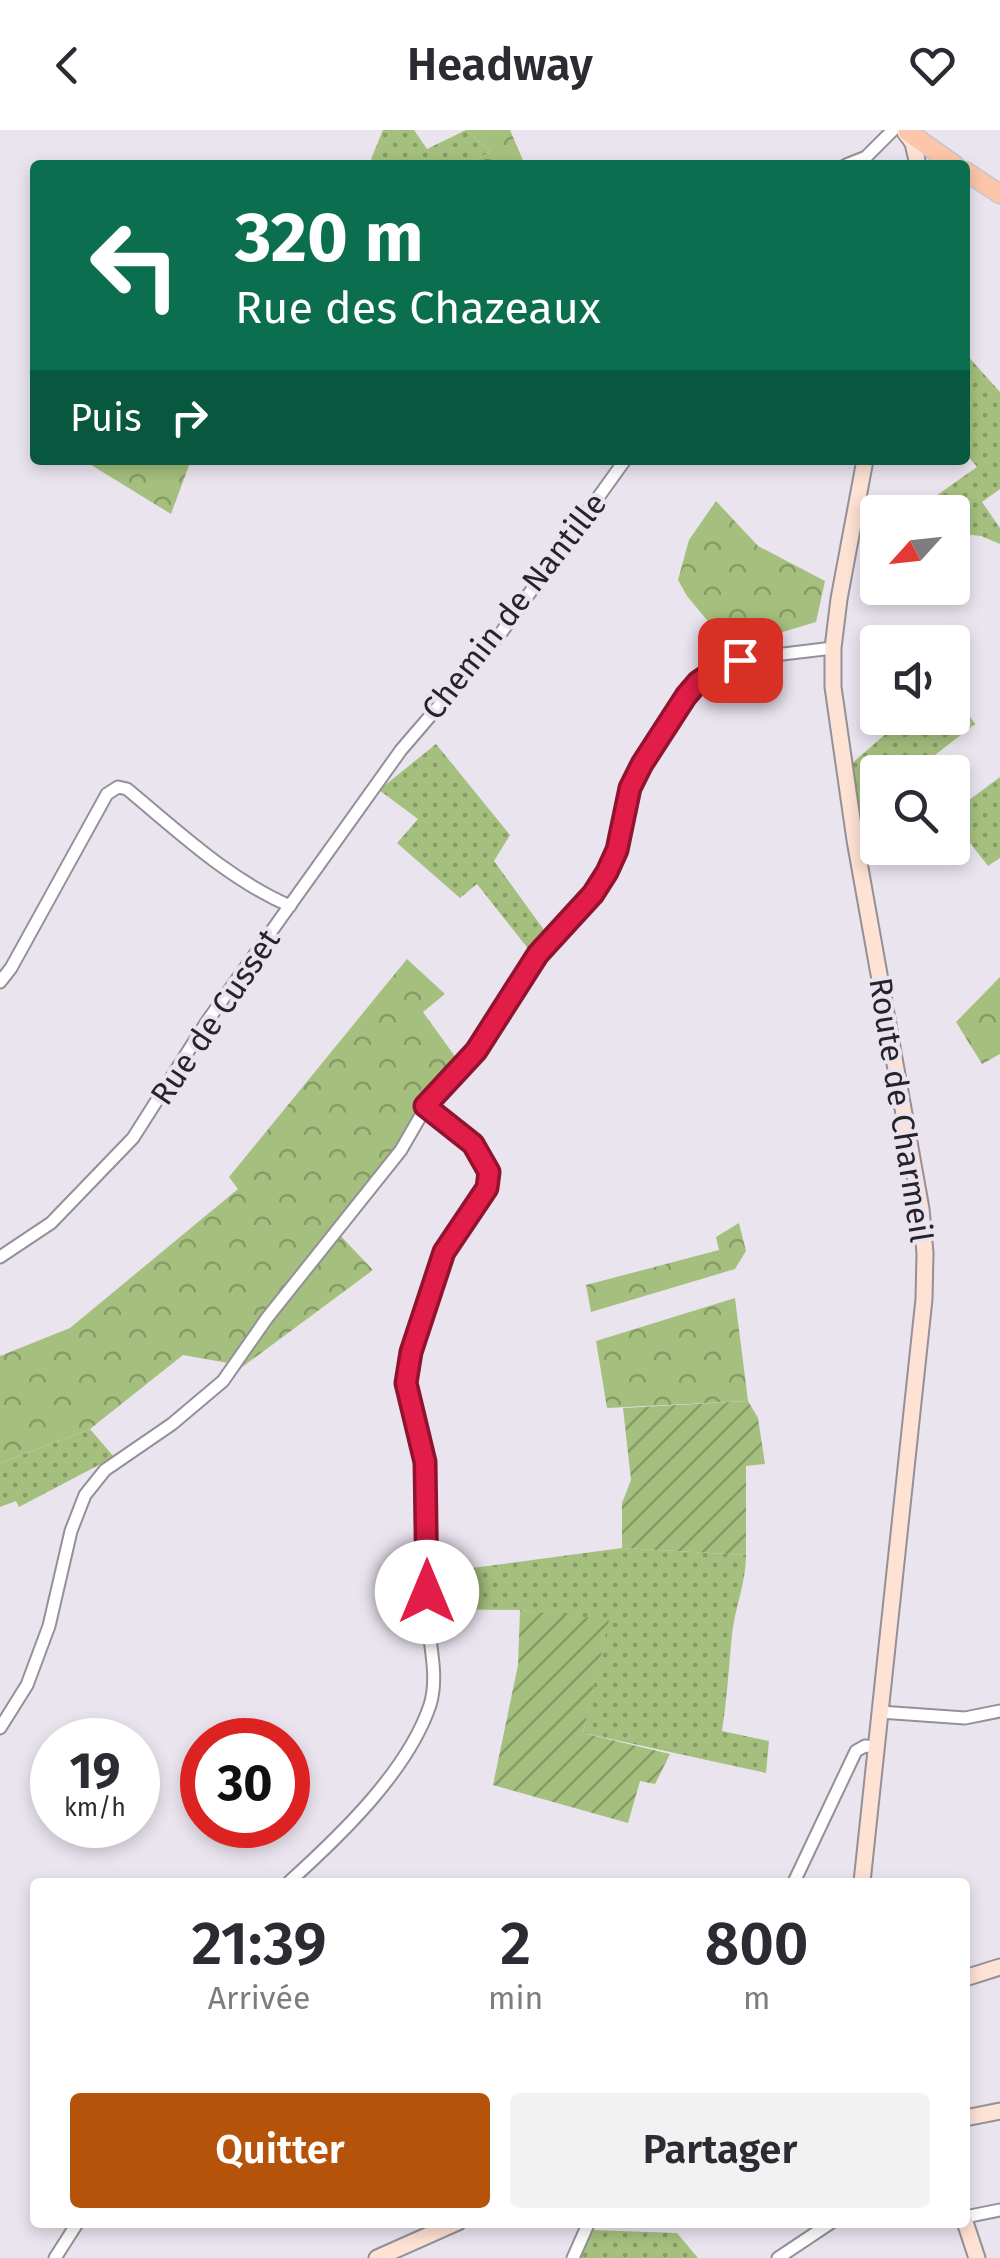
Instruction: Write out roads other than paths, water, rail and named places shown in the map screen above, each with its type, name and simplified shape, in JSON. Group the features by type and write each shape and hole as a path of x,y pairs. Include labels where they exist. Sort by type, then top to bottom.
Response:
{"main road":[{"path":"911,133 948,160"},
{"path":"911,133 919,160"},
{"path":"911,133 919,160"},
{"path":"970,174 1000,194"},
{"name":"Route de Charmeil","path":"862,1878 914,1397 925,1253 919,1197 836,725 833,648 864,465"},
{"path":"970,1976 1000,1967"},
{"path":"970,2117 1000,2111"},
{"path":"378,2258 445,2228"},
{"path":"968,2228 978,2258"}],"street":[{"path":"858,160 911,133"},
{"name":"Chemin de Nantille","path":"401,750 498,637 621,465"},
{"path":"0,1728 27,1686 49,1626 74,1521 94,1481 172,1424 222,1381 267,1318 401,1150 425,1106 476,1051 538,954 593,894 607,872 617,850 630,788 698,682 718,668 740,660 833,648"},
{"name":"Rue de Cusset","path":"3,1251 51,1223 133,1138 208,1020 401,750"},
{"path":"0,982 107,794 118,787 127,789 227,872 290,906"},
{"path":"293,1878 355,1818 420,1728 432,1700 426,1474 406,1383 411,1352 444,1252 487,1188 489,1172 473,1144 425,1106"},
{"path":"880,1712 965,1718 1000,1711"},
{"path":"796,1878 856,1751 865,1746 876,1748"},
{"path":"970,2219 1000,2210"},
{"path":"55,2258 74,2228"},
{"path":"573,2258 586,2228"},
{"path":"778,2258 823,2228"}]}
